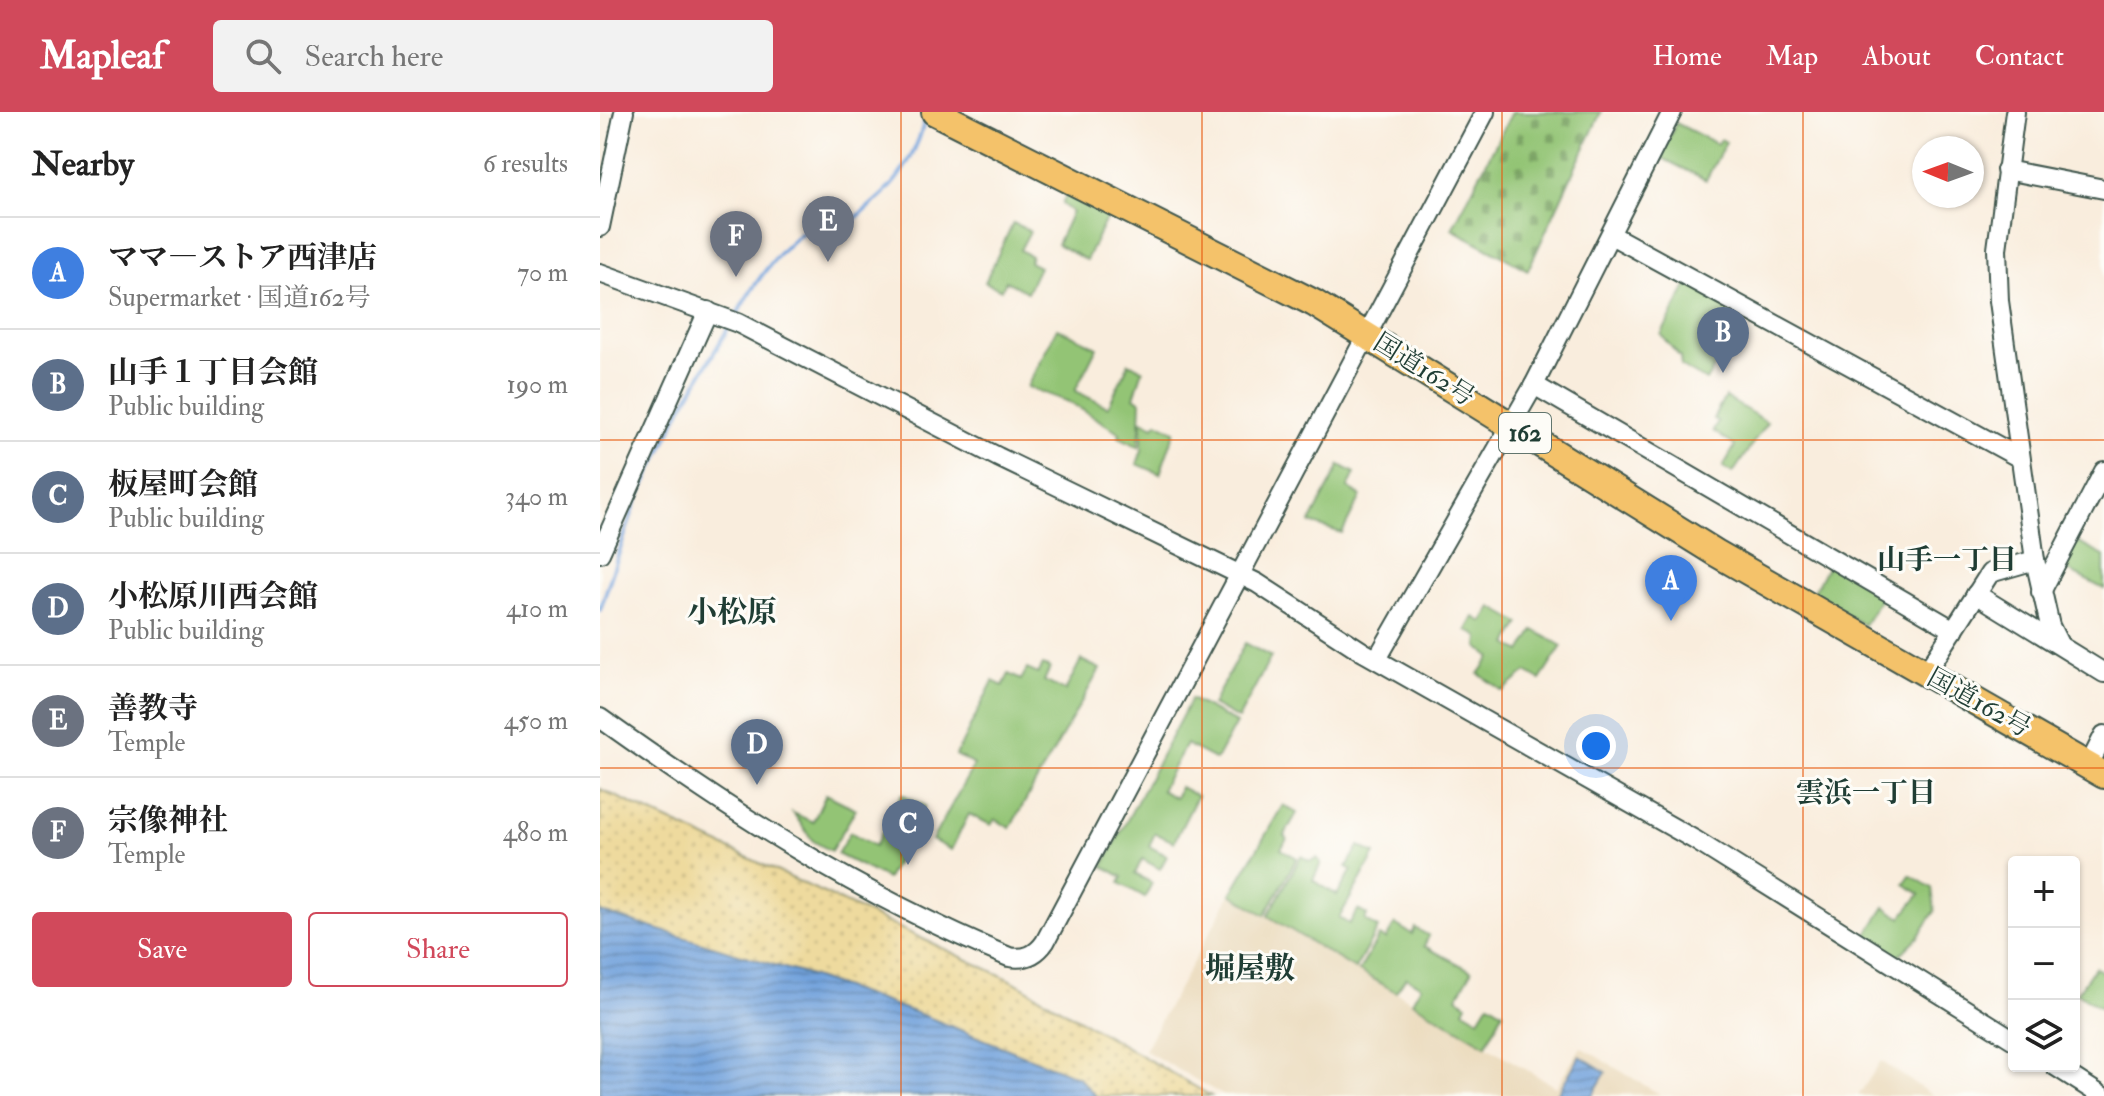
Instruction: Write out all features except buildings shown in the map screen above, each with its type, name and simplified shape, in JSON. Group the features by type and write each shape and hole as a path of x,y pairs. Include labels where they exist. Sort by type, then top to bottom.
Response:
{"highway":[{"name":"国道162号","path":"935,112 1183,235 1366,334 1716,553 2096,770"}],"street":[{"path":"600,227 624,112"},
{"path":"600,718 748,822 813,862 1003,955 1022,958 1035,953 1045,942 1485,112"},
{"path":"1377,659 1534,385 1613,236 1672,112"},
{"path":"2015,112 1997,249 1998,288 2018,457 2035,560 2041,592 2059,644"},
{"path":"2006,170 2104,189"},
{"path":"1613,236 2018,457"},
{"path":"600,273 733,321 998,457 1239,574 1281,597 1377,659 1695,840 2008,1036"},
{"path":"600,553 708,311"},
{"path":"1534,385 1954,630"},
{"path":"2041,592 2104,471"},
{"path":"1926,673 1990,573 2035,560"},
{"path":"1976,594 2104,673"},
{"path":"2096,770 2104,735"},
{"path":"2064,1072 2102,1096"}],"shaded area":[{"path":"1231,894 1556,1087 1581,1047 1659,1094 1224,1096 1144,1050"},
{"path":"1881,1061 1933,1096 1858,1096"}],"green space":[{"path":"1512,112 1601,112 1528,270 1452,229"},
{"path":"1676,123 1717,144 1721,139 1726,142 1706,180 1660,157"},
{"path":"1068,192 1109,213 1086,260 1057,244 1072,212 1062,204"},
{"path":"1013,223 1030,231 1020,250 1031,256 1029,262 1039,267 1027,292 1006,281 1001,290 985,282"},
{"path":"1689,283 1741,311 1719,347 1724,352 1706,381 1681,366 1680,357 1661,335"},
{"path":"1057,328 1097,347 1075,391 1108,407 1129,363 1143,370 1134,397 1141,402 1139,447 1119,437 1120,433 1069,402 1027,387"},
{"path":"1725,397 1767,422 1733,473 1723,467 1735,446 1713,431 1718,422 1713,419"},
{"path":"1142,420 1154,426 1157,422 1175,431 1160,474 1137,464 1142,450"},
{"path":"1340,465 1355,473 1348,488 1361,496 1342,533 1310,523"},
{"path":"2075,541 2104,556 2104,589 2061,567"},
{"path":"1829,563 1883,594 1864,625 1812,595"},
{"path":"1492,607 1520,623 1508,644 1521,652 1534,630 1562,646 1540,680 1526,672 1503,691 1479,674 1491,657 1478,647 1479,637 1467,630 1474,617 1483,622"},
{"path":"1245,643 1271,657 1238,719 1212,705"},
{"path":"1081,660 1100,669 1010,828 995,819 991,825 969,814 951,850 932,840 974,765 956,755 993,681 1003,686 1009,674 1021,680 1027,669 1038,674 1043,665 1050,668 1044,681 1065,691"},
{"path":"1191,699 1236,723 1216,760 1186,744 1161,790 1175,798 1180,787 1197,796 1174,842 1155,833 1149,846 1167,856 1160,869 1142,859 1135,874 1152,883 1145,897 1120,883 1123,877 1103,866"},
{"path":"826,794 856,809 831,851 813,841 793,813 813,822"},
{"path":"902,794 925,806 887,879 837,854 850,832 875,846"},
{"path":"1283,805 1297,813 1284,836 1287,839 1281,849 1297,858 1265,915 1231,894"},
{"path":"1359,846 1375,854 1339,918 1349,924 1358,910 1367,915 1365,920 1378,928 1355,969 1268,916 1301,856 1310,861 1317,858 1321,863 1313,880 1337,895 1352,870 1347,867"},
{"path":"1910,875 1932,888 1935,911 1918,937 1896,959 1866,940 1866,936 1885,907 1901,918 1920,894 1904,884"},
{"path":"1395,924 1412,934 1415,928 1429,936 1424,946 1472,971 1457,997 1467,1004 1464,1010 1479,1019 1489,1003 1503,1012 1486,1045 1412,1002 1421,986 1406,977 1396,992 1359,971 1379,936 1386,939"},
{"path":"2095,967 2104,973 2104,1003 2101,1008 2080,995 2080,989"}],"sand":[{"path":"600,789 1011,980 1211,1096 1096,1096 1078,1077 925,1016 804,974 600,912"}],"water":[{"path":"600,912 804,974 925,1016 1078,1077 1096,1096 600,1096"},
{"path":"1580,1056 1606,1072 1592,1096 1556,1096"}],"waterway":[{"path":"736,316 773,261 798,236 825,222 850,223 896,180 912,155 924,123"},
{"path":"600,610 634,507 681,409 729,327"}],"place":[{"name":"善教寺","path":"828,262"},
{"name":"宗像神社","path":"736,277"},
{"name":"山手１丁目会館","path":"1723,373"},
{"name":"ママ―ストア西津店","path":"1671,621"},
{"name":"小松原川西会館","path":"757,785"},
{"name":"板屋町会館","path":"908,865"}],"district":[{"name":"山手一丁目","path":"1947,560"},
{"name":"小松原","path":"732,612"},
{"name":"雲浜一丁目","path":"1866,793"},
{"name":"堀屋敷","path":"1250,968"}]}
